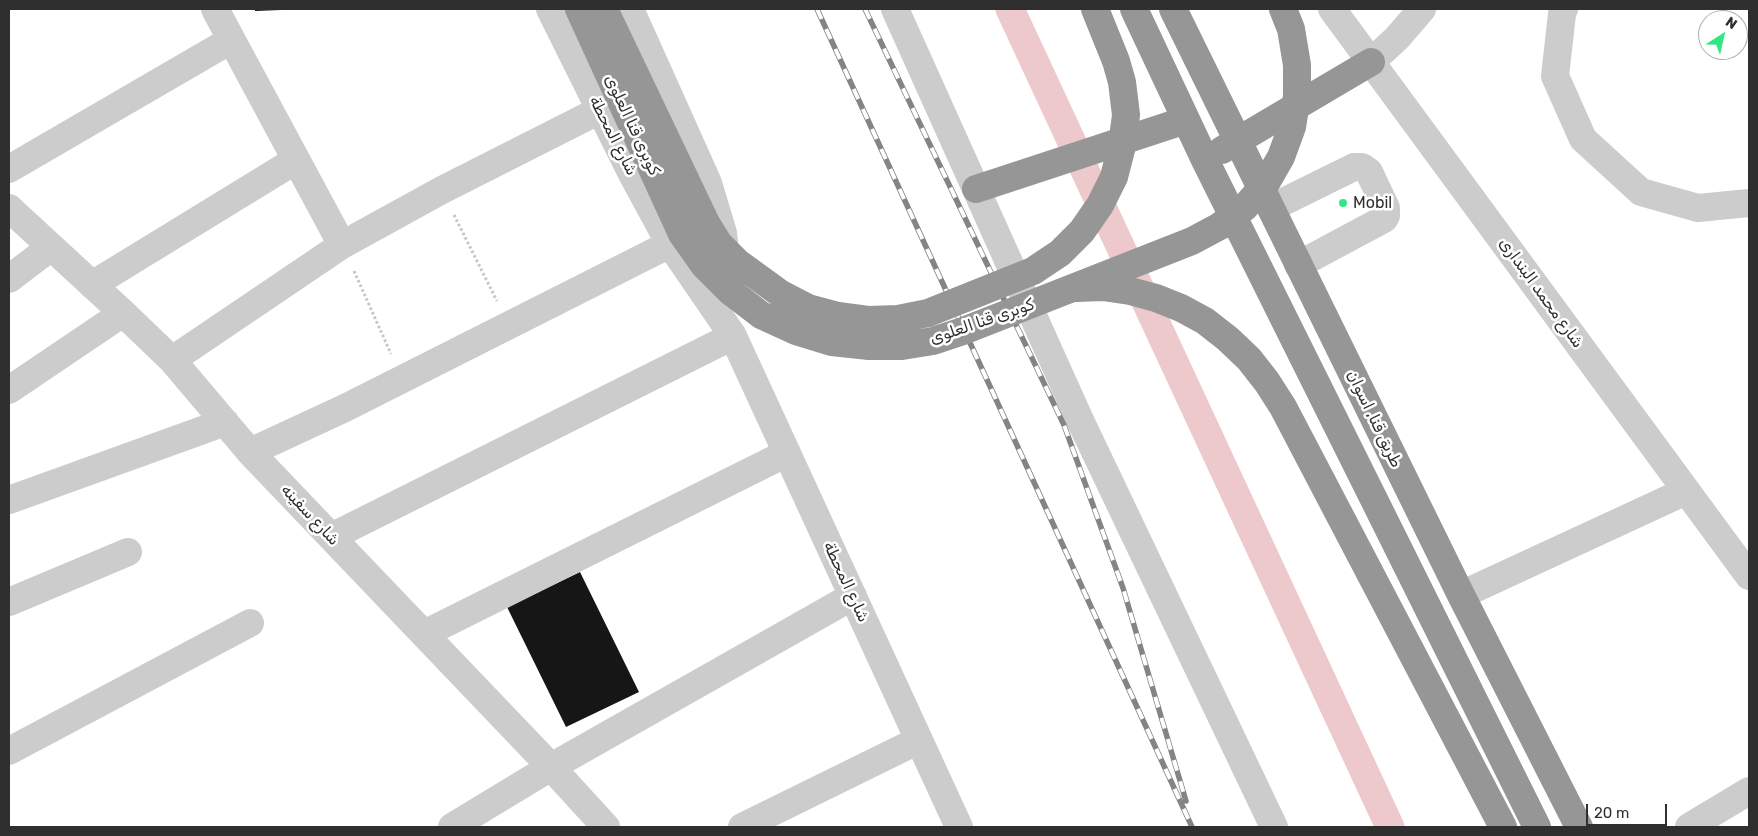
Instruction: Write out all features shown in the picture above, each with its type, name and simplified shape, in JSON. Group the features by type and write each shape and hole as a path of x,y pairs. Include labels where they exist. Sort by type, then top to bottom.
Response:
{"highway":[{"name":"كوبرى قنا العلوى","path":"578,9 682,234 704,265 730,292 761,315 796,331 832,342 869,346 902,346 933,341 963,331 1076,288 1192,240 1220,226 1245,207 1266,183 1281,157 1292,127 1297,96 1296,65 1291,29 1283,9"},
{"name":"كوبرى قنا العلوى","path":"604,9 702,216 719,244 737,262 781,294 808,308 838,316 868,320 898,319 928,313 1034,272 1060,253 1082,231 1100,205 1114,177 1122,146 1126,115 1122,82 1116,61 1095,9"},
{"path":"1134,9 1205,160 1538,827"},
{"name":"طريق قنا, اسوان","path":"1173,9 1461,595 1579,827"},
{"path":"1205,160 1371,62"},
{"path":"976,189 1186,120"},
{"path":"1238,225 1271,208"},
{"path":"1266,282 1298,265"},
{"path":"1076,288 1103,287 1130,291 1156,298 1181,308 1212,327 1249,359 1283,406 1503,827"}],"street":[{"path":"215,9 342,245"},
{"name":"شارع المحطة","path":"550,9 632,174 670,244 733,336 959,827"},
{"name":"شارع المحطة","path":"630,9 708,183 722,233 730,284 733,336"},
{"path":"895,9 1079,418 1274,827"},
{"path":"1371,62 1397,38 1422,9"},
{"path":"1564,9 1555,76 1583,139 1641,192 1698,208 1749,203"},
{"name":"شارع محمد البندارى","path":"1342,13 1371,62 1686,491 1747,570"},
{"path":"9,169 231,40"},
{"path":"172,360 342,245 442,190 600,110"},
{"path":"92,285 296,160"},
{"path":"1271,208 1354,168 1362,167 1369,172 1386,208 1384,219 1298,265"},
{"name":"شارع سفينه","path":"9,208 172,360 250,452 606,827"},
{"path":"250,452 344,408 670,244"},
{"path":"9,280 51,247"},
{"path":"9,390 123,313"},
{"path":"331,537 733,336"},
{"path":"9,500 225,422"},
{"path":"424,634 787,453"},
{"path":"1461,595 1686,491"},
{"path":"9,602 128,552"},
{"path":"452,827 551,767 853,596"},
{"path":"9,751 250,622"},
{"path":"742,827 919,740"},
{"path":"1689,827 1749,791"}],"path":[{"path":"442,190 509,325"},
{"path":"342,245 401,378"}],"building":[{"path":"255,9 281,9 281,10 255,11"},
{"path":"580,572 639,692 566,727 507,607"}],"waterway":[{"path":"1010,9 1390,827"}],"railway":[{"path":"817,9 1192,827"},
{"path":"865,9 1064,425 1123,588 1186,801"}],"place":[{"name":"Mobil","path":"1343,203"}]}
